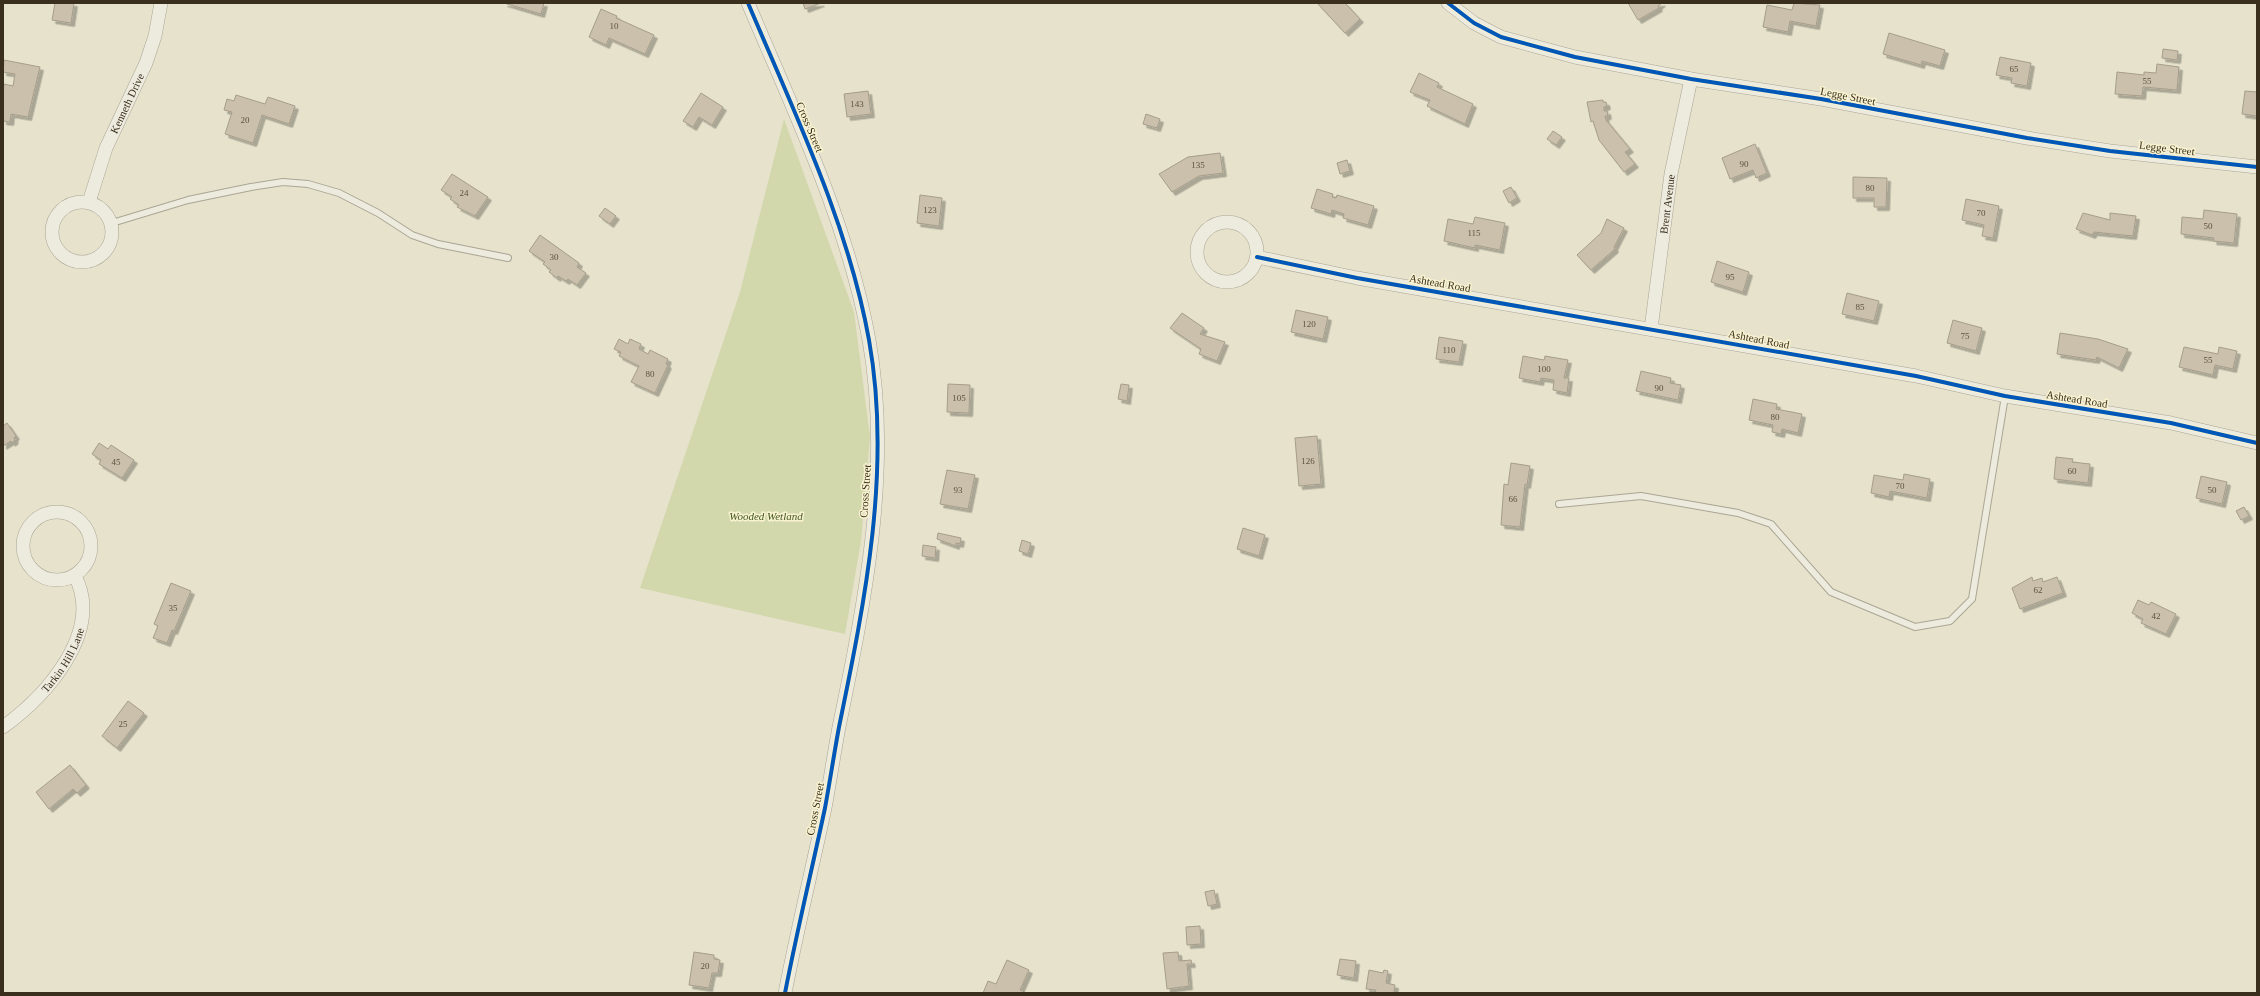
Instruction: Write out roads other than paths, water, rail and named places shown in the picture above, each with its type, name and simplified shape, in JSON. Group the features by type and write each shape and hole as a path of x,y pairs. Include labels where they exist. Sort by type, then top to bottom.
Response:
{"street":[{"name":"Kenneth Drive","path":"89,202 106,148 146,63 155,36 161,3"},
{"name":"Cross Street","path":"748,3 816,166 851,270 869,341 875,384 877,428 873,514 859,626 825,805 785,993"},
{"name":"Legge Street","path":"1448,3 1488,32 1528,46 1582,59 1691,79 1821,99 1944,124 2034,139 2110,151 2257,167"},
{"name":"Brent Avenue","path":"1651,329 1671,174 1691,79"},
{"path":"89,202 103,209 112,223 113,231 109,246 98,257 91,261 76,261 62,254 54,241 53,225 56,218 66,206 73,203 89,202"},
{"path":"1230,222 1242,225 1251,233 1257,244 1257,257 1251,271 1238,281 1222,282 1214,280 1202,269 1197,254 1200,238 1208,229 1218,223 1230,222"},
{"name":"Ashtead Road","path":"1257,257 1349,276 1916,376 2005,396 2171,423 2257,442"},
{"path":"56,511 64,512 78,518 88,530 92,546 91,555 87,563 75,576 67,579 50,580 38,574 28,565 25,558 23,541 29,526 40,516 56,511"},
{"name":"Tarkin Hill Lane","path":"3,727 18,716 46,688 67,657 83,615 82,592 75,576"}],"lane":[{"path":"112,223 188,200 251,187 283,182 308,184 340,193 378,213 412,235 438,244 508,258"},
{"path":"1559,504 1641,496 1738,513 1771,524 1831,592 1915,627 1950,621 1972,599 2005,396"}],"park label":[{"name":"Wooded Wetland","path":"766,516"}]}
